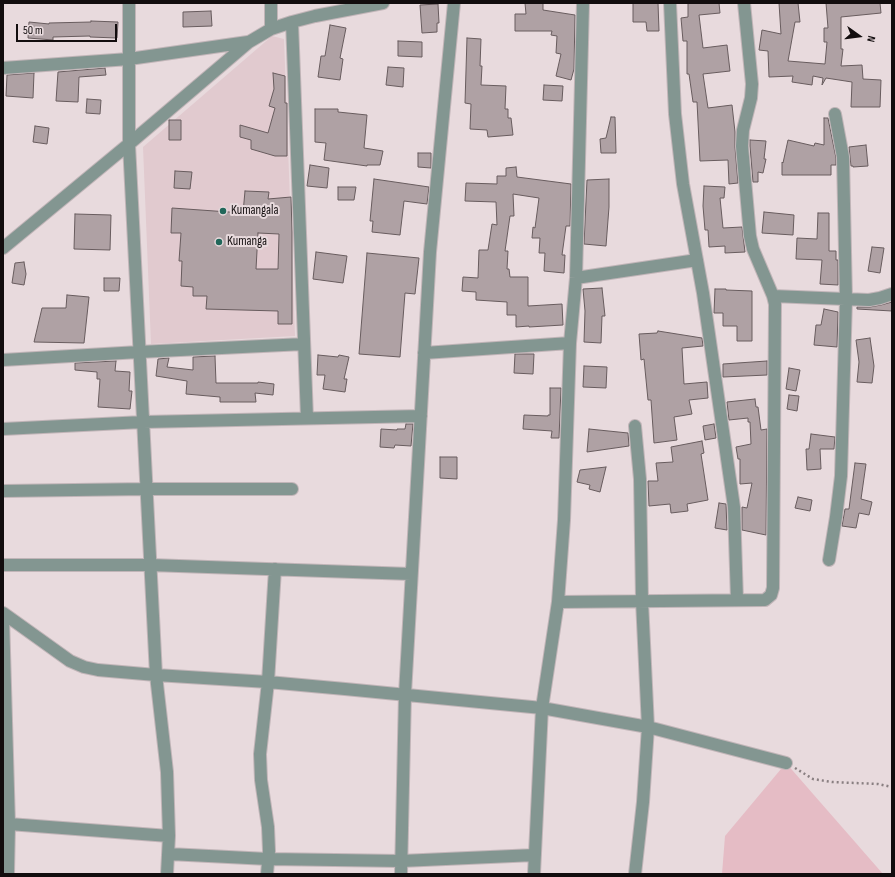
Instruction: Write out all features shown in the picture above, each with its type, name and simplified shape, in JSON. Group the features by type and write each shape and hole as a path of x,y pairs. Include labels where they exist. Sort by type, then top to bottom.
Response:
{"street":[{"path":"130,3 128,144 156,675 167,772 169,836 167,874"},
{"path":"271,3 271,29"},
{"path":"3,248 249,42 271,29 292,22 364,5 383,3"},
{"path":"401,874 405,694 430,252 454,3"},
{"path":"534,874 542,708 558,602 564,520 570,343 576,278 583,3"},
{"path":"670,3 676,122 683,184 703,293 734,508 737,600"},
{"path":"558,602 765,600 771,595 773,588 775,304 753,249 750,236 742,146 743,130 751,98 752,84 744,3"},
{"path":"292,22 307,418"},
{"path":"3,68 129,59 249,42"},
{"path":"829,560 841,476 846,299 844,157 836,114"},
{"path":"576,278 697,260"},
{"path":"773,296 869,300 892,294"},
{"path":"424,353 570,343"},
{"path":"3,360 304,344"},
{"path":"3,429 143,422 421,416"},
{"path":"635,426 640,478 642,601 648,726 643,802 635,874"},
{"path":"3,491 292,489"},
{"path":"3,565 150,564 411,574"},
{"path":"267,874 269,851 268,827 261,780 260,754 268,682 275,569"},
{"path":"3,613 70,661 84,667 98,670 268,682 542,708 648,726 786,763"},
{"path":"3,617 9,824 8,874"},
{"path":"9,824 169,836"},
{"path":"169,854 268,860 401,861 535,855"}],"path":[{"path":"786,763 813,779 832,782 878,784 892,787"}],"shaded area":[{"name":"Kumanga","path":"272,36 284,39 295,336 151,344 143,147"},
{"path":"786,763 883,874 722,874 725,836"}],"building":[{"path":"525,3 543,3 543,10 575,15 574,69 571,80 556,76 561,54 556,53 557,36 551,35 552,31 515,31 515,14 526,14"},
{"path":"633,3 658,3 659,31 647,31 646,22 633,22"},
{"path":"688,3 719,3 720,13 699,15 703,48 727,45 730,71 703,74 708,108 732,105 738,183 729,184 728,160 700,161 697,102 693,102 689,74 687,74 687,41 683,41 681,18 688,17"},
{"path":"779,3 798,3 800,22 795,22 788,61 825,64 827,42 824,42 824,28 828,28 826,3 880,3 881,13 841,17 841,49 843,49 841,66 862,65 863,79 881,80 880,107 851,107 852,82 826,78 822,85 823,78 813,76 812,85 792,82 793,76 769,77 768,51 759,50 762,30 781,34"},
{"path":"438,4 439,23 437,23 437,32 422,33 420,5"},
{"path":"211,11 212,26 183,27 183,12"},
{"path":"91,21 118,22 117,38 90,36 53,37 53,40 28,38 29,22 49,24"},
{"path":"330,25 346,28 340,58 343,59 340,80 318,77 321,56 325,56"},
{"path":"467,38 481,39 481,85 506,86 505,109 508,109 508,118 511,118 513,135 488,137 487,130 470,129 471,104 465,103"},
{"path":"398,41 422,42 422,57 398,56"},
{"path":"388,67 404,68 403,87 386,85"},
{"path":"105,68 106,75 79,77 78,102 56,101 58,72"},
{"path":"34,73 33,98 6,96 7,75"},
{"path":"273,73 285,76 285,103 287,103 287,156 275,156 251,149 251,140 240,137 240,125 268,133 275,108 269,106 274,89"},
{"path":"544,85 563,86 562,101 543,100"},
{"path":"87,99 101,100 100,114 86,113"},
{"path":"315,109 338,109 338,112 367,115 364,148 383,151 380,165 367,166 324,160 326,143 315,142"},
{"path":"611,117 615,117 616,153 601,153 600,139 606,138"},
{"path":"824,118 828,118 836,158 836,165 831,165 831,175 782,175 782,162 783,163 788,140 814,146 815,143 824,145"},
{"path":"169,120 181,120 181,140 169,140"},
{"path":"35,126 49,128 47,144 33,142"},
{"path":"750,140 766,141 764,159 766,159 763,173 758,172 758,182 753,182"},
{"path":"866,145 868,166 851,166 849,147"},
{"path":"418,153 431,153 431,168 418,167"},
{"path":"310,165 329,168 327,188 307,186"},
{"path":"516,167 517,177 571,184 570,226 566,226 562,255 565,255 564,273 544,271 545,253 539,253 540,238 532,238 533,227 535,228 539,198 513,194 514,216 510,216 505,251 508,251 507,269 509,269 510,277 528,277 528,306 562,304 563,325 516,327 516,315 507,315 507,302 476,300 476,292 462,291 463,277 478,278 479,250 488,250 492,224 497,225 496,202 465,201 466,183 497,184 497,176 506,176 506,168"},
{"path":"175,171 192,172 190,189 174,188"},
{"path":"374,179 429,187 427,204 404,201 400,235 372,232 373,221 370,221"},
{"path":"609,179 609,207 606,246 584,244 587,180"},
{"path":"704,186 725,187 724,198 720,198 723,228 742,227 745,252 725,253 725,246 709,247 708,230 705,230 703,206"},
{"path":"338,187 356,187 354,200 338,200"},
{"path":"245,191 269,192 268,199 291,197 292,324 278,324 278,311 206,309 207,296 193,296 193,287 181,286 182,261 179,261 181,233 171,233 172,208 243,213","holes":["258,233 279,234 278,269 256,269"]},
{"path":"764,212 794,215 793,235 762,233"},
{"path":"818,213 829,213 829,251 836,251 836,260 838,260 838,285 820,284 822,260 796,259 797,238 817,239"},
{"path":"75,214 111,215 110,250 74,249"},
{"path":"872,247 884,248 880,273 868,271"},
{"path":"316,252 347,256 343,283 313,279"},
{"path":"367,253 419,258 415,294 405,293 400,357 359,354"},
{"path":"24,262 26,274 24,285 12,283 15,263"},
{"path":"104,278 120,278 119,291 104,291"},
{"path":"602,288 605,316 602,316 601,343 584,342 585,311 583,289"},
{"path":"715,289 752,291 752,341 737,341 737,326 723,326 723,313 714,313"},
{"path":"67,295 89,297 84,343 34,342 42,308 66,308"},
{"path":"892,302 892,311 857,309 857,307 870,307"},
{"path":"824,309 838,312 837,347 814,345 816,325 821,325"},
{"path":"658,331 702,338 703,346 682,348 684,384 707,382 708,398 689,400 692,414 674,417 677,440 654,443 651,400 648,400 644,359 641,360 639,334 657,333"},
{"path":"870,338 874,366 872,383 857,382 859,362 856,340"},
{"path":"515,354 534,354 533,374 514,373"},
{"path":"318,355 338,357 339,355 349,357 344,379 347,379 345,392 323,389 325,375 317,375"},
{"path":"215,356 216,383 258,382 274,384 273,395 255,393 256,402 220,402 220,397 186,394 187,381 156,376 158,359 169,358 167,367 193,370 193,357"},
{"path":"116,361 115,371 130,372 129,391 132,391 130,409 98,407 100,379 97,379 97,372 75,370 75,363"},
{"path":"767,361 767,375 723,377 723,364"},
{"path":"584,366 607,367 606,388 583,387"},
{"path":"789,368 800,370 796,391 786,389"},
{"path":"550,388 561,388 559,438 551,438 552,431 523,429 524,415 550,415"},
{"path":"789,395 799,396 797,411 787,409"},
{"path":"755,399 756,407 758,407 761,430 767,429 766,535 742,530 742,507 747,508 752,483 740,484 740,459 738,459 736,447 751,444 750,422 748,422 748,418 729,420 727,402"},
{"path":"406,424 413,424 411,446 395,445 394,448 380,447 381,429 405,429"},
{"path":"714,424 716,438 705,440 703,426"},
{"path":"589,429 628,433 629,446 587,452"},
{"path":"811,434 835,437 834,449 820,449 821,469 807,470 806,449 809,449"},
{"path":"702,441 704,453 701,454 708,500 687,504 688,511 671,513 670,504 649,506 648,481 658,481 656,463 673,462 671,447"},
{"path":"440,457 457,457 457,479 440,478"},
{"path":"855,463 866,464 861,499 872,502 869,515 859,513 856,528 842,526 845,509 849,509"},
{"path":"606,467 600,492 589,489 590,485 577,482 580,470"},
{"path":"798,497 812,500 810,511 795,508"},
{"path":"719,503 726,504 727,530 715,528"}],"place":[{"name":"Kumangala","path":"223,211"},
{"name":"Kumanga","path":"219,242"}]}
